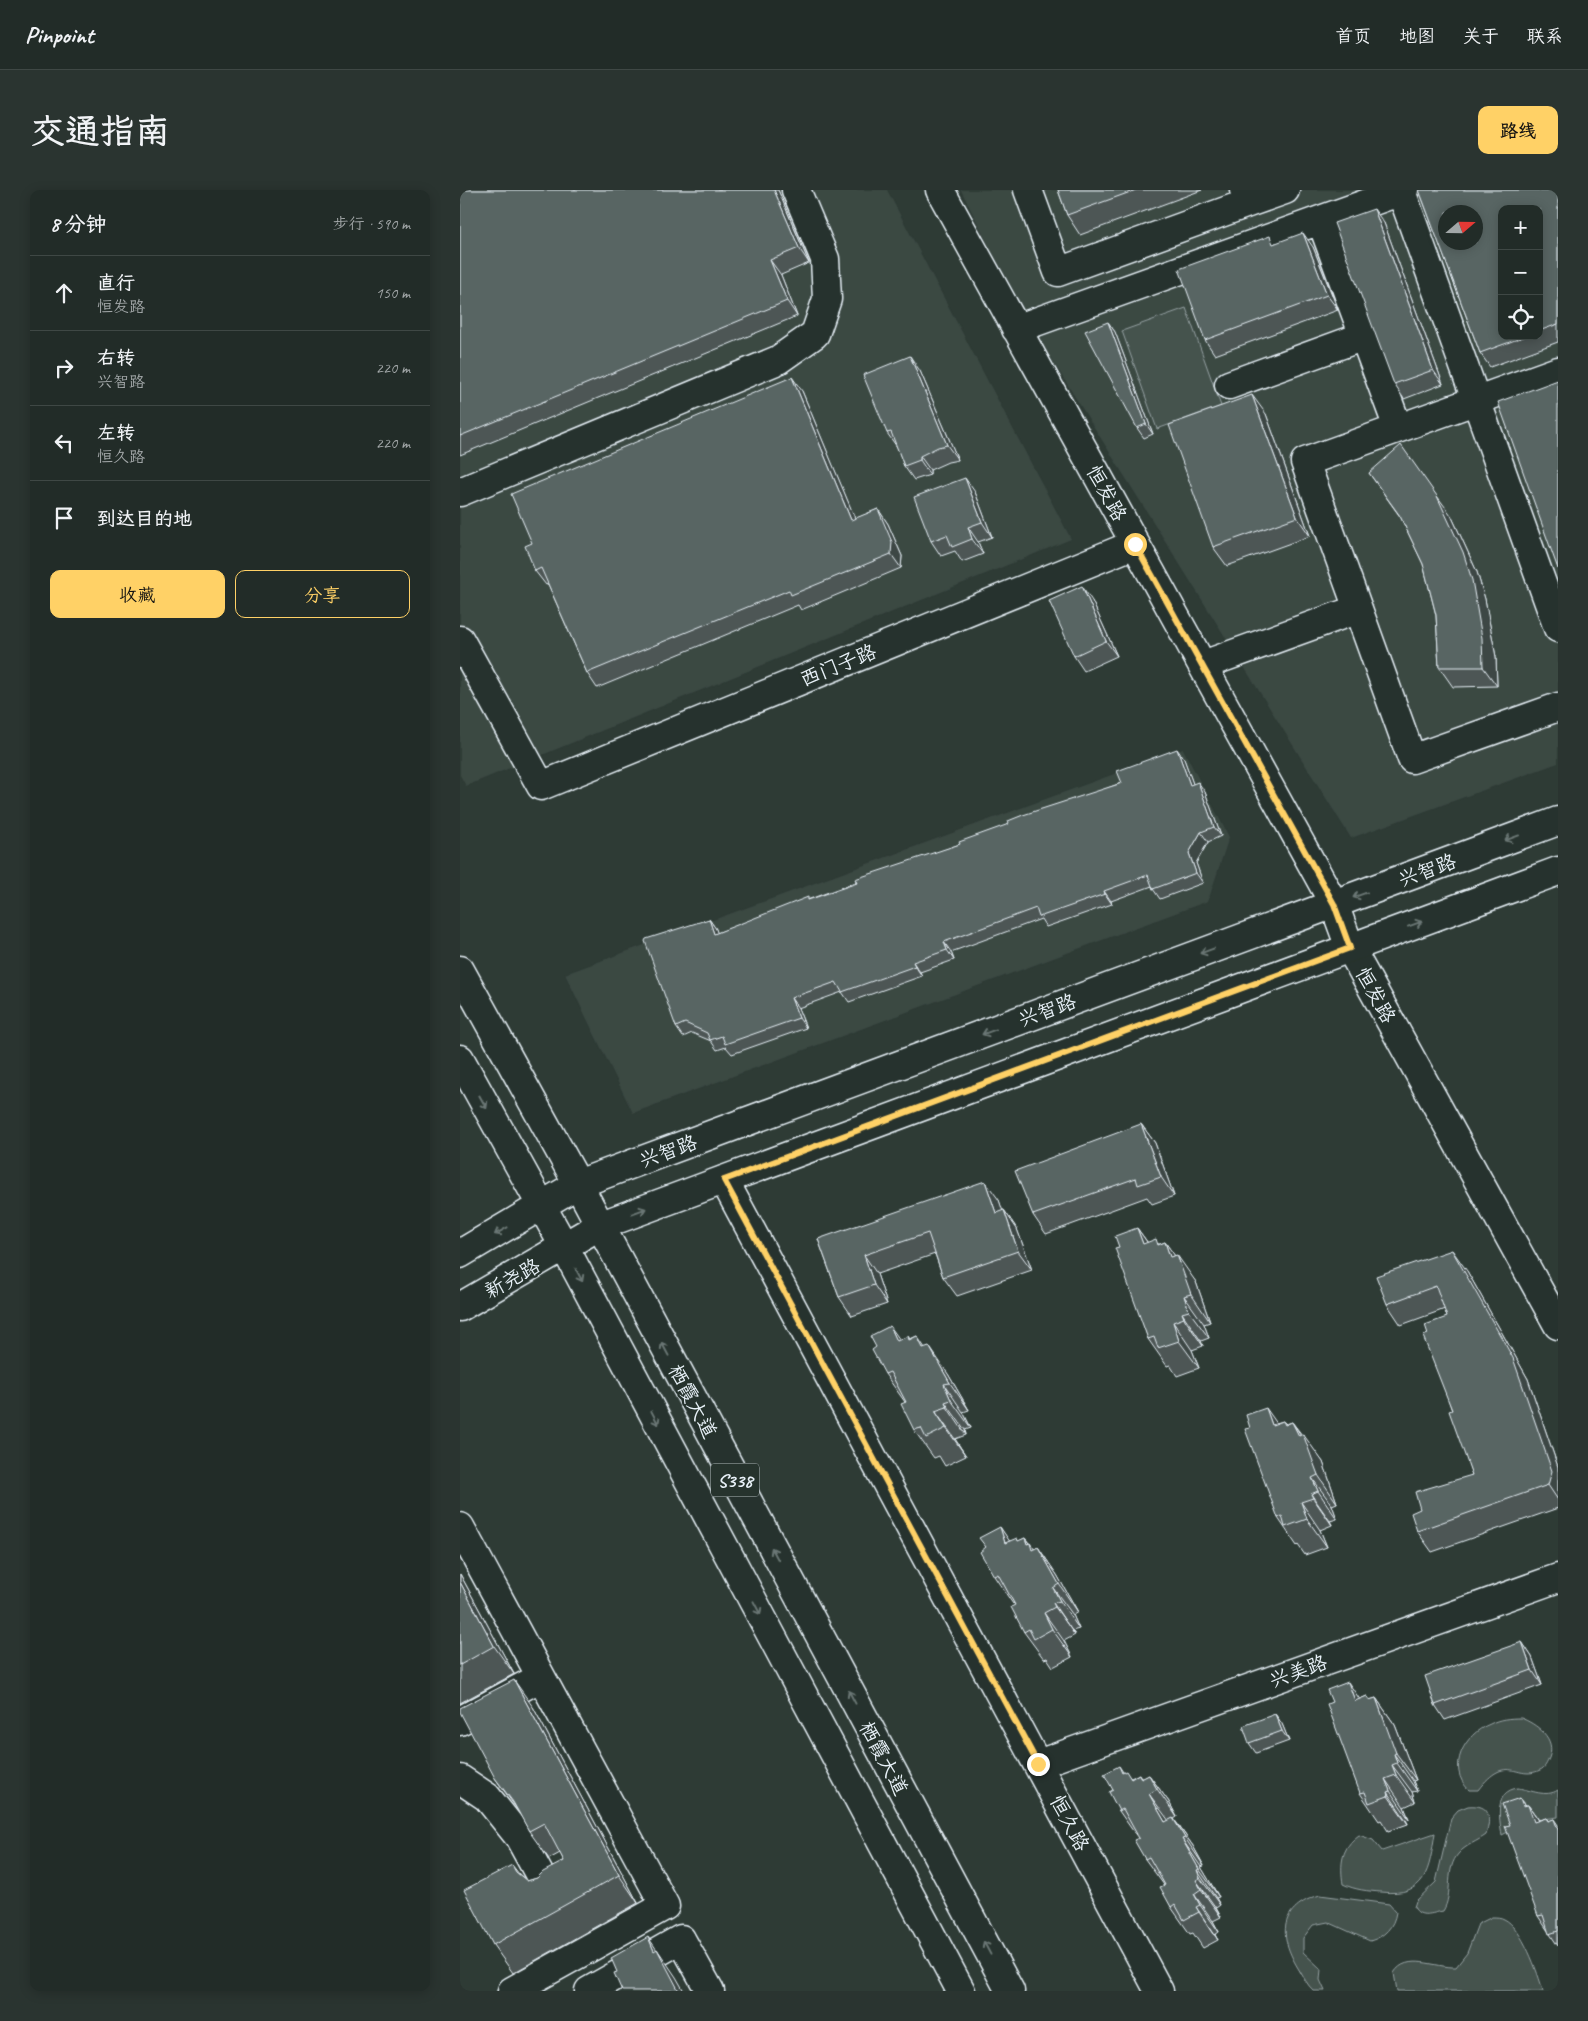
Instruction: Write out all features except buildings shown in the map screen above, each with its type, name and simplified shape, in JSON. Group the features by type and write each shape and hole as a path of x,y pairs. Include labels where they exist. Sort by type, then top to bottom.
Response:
{"main road":[{"path":"460,492 778,360 815,334 827,299 825,259 796,190"},
{"name":"恒发路","path":"940,190 1334,904 1350,948 1558,1325"},
{"path":"1028,190 1058,272 1246,197 1285,190"},
{"path":"1016,329 1403,191 1558,628"},
{"path":"1321,220 1398,428"},
{"path":"1229,385 1364,336"},
{"path":"1558,371 1305,462 1412,759 1558,707"},
{"name":"西门子路","path":"460,640 541,786 1135,544"},
{"path":"1203,665 1358,609"},
{"name":"兴智路","path":"541,1208 578,1184 1558,822"},
{"path":"565,1248 599,1226 1558,871"},
{"name":"栖霞大道","path":"460,970 578,1184 1010,1991"},
{"name":"栖霞大道","path":"460,1059 541,1208 565,1248 961,1991"},
{"name":"恒久路","path":"724,1180 1159,1991"},
{"path":"460,1254 541,1208"},
{"name":"新尧路","path":"460,1307 565,1248"},
{"path":"460,1527 665,1906 512,1991"},
{"name":"兴美路","path":"1038,1764 1558,1578"},
{"path":"460,1721 541,1677"},
{"path":"460,1779 487,1797 518,1837 549,1892"},
{"path":"589,1991 681,1938 710,1991"}],"shaded area":[{"path":"460,190 887,190 1071,539 466,786 460,775"},
{"path":"961,190 1558,190 1558,763 1351,838 1020,309"},
{"path":"1186,308 1221,406 1157,429 1122,331"},
{"path":"1183,749 1229,837 1208,901 633,1113 565,974"},
{"path":"1521,1718 1539,1728 1548,1738 1551,1751 1546,1765 1532,1773 1511,1770 1497,1772 1488,1778 1478,1790 1469,1790 1462,1781 1459,1772 1461,1753 1466,1743 1473,1735 1493,1722"},
{"path":"1518,1788 1538,1793 1549,1793 1558,1790 1558,1817 1529,1821 1502,1835 1499,1813 1502,1799 1510,1790"},
{"path":"1468,1806 1481,1807 1487,1813 1489,1823 1486,1835 1465,1848 1454,1859 1450,1874 1448,1897 1443,1911 1427,1914 1420,1913 1414,1907 1416,1901 1436,1882 1451,1818 1458,1810"},
{"path":"1435,1833 1431,1859 1423,1878 1417,1885 1408,1890 1381,1892 1352,1888 1343,1884 1343,1857 1348,1845 1359,1835 1373,1840 1382,1851"},
{"path":"1320,1895 1389,1904 1396,1912 1388,1931 1370,1941 1328,1922 1313,1925 1303,1938 1303,1952 1321,1969 1320,1980 1325,1991 1314,1991 1305,1980 1292,1956 1285,1934 1286,1924 1296,1907 1306,1900"},
{"path":"1492,1917 1504,1919 1517,1931 1528,1951 1543,1991 1397,1991 1394,1973 1406,1963 1422,1962 1456,1967 1467,1953 1478,1924"}],"route":[{"path":"1038,1764 724,1180 1350,948 1334,904 1135,544"}]}
